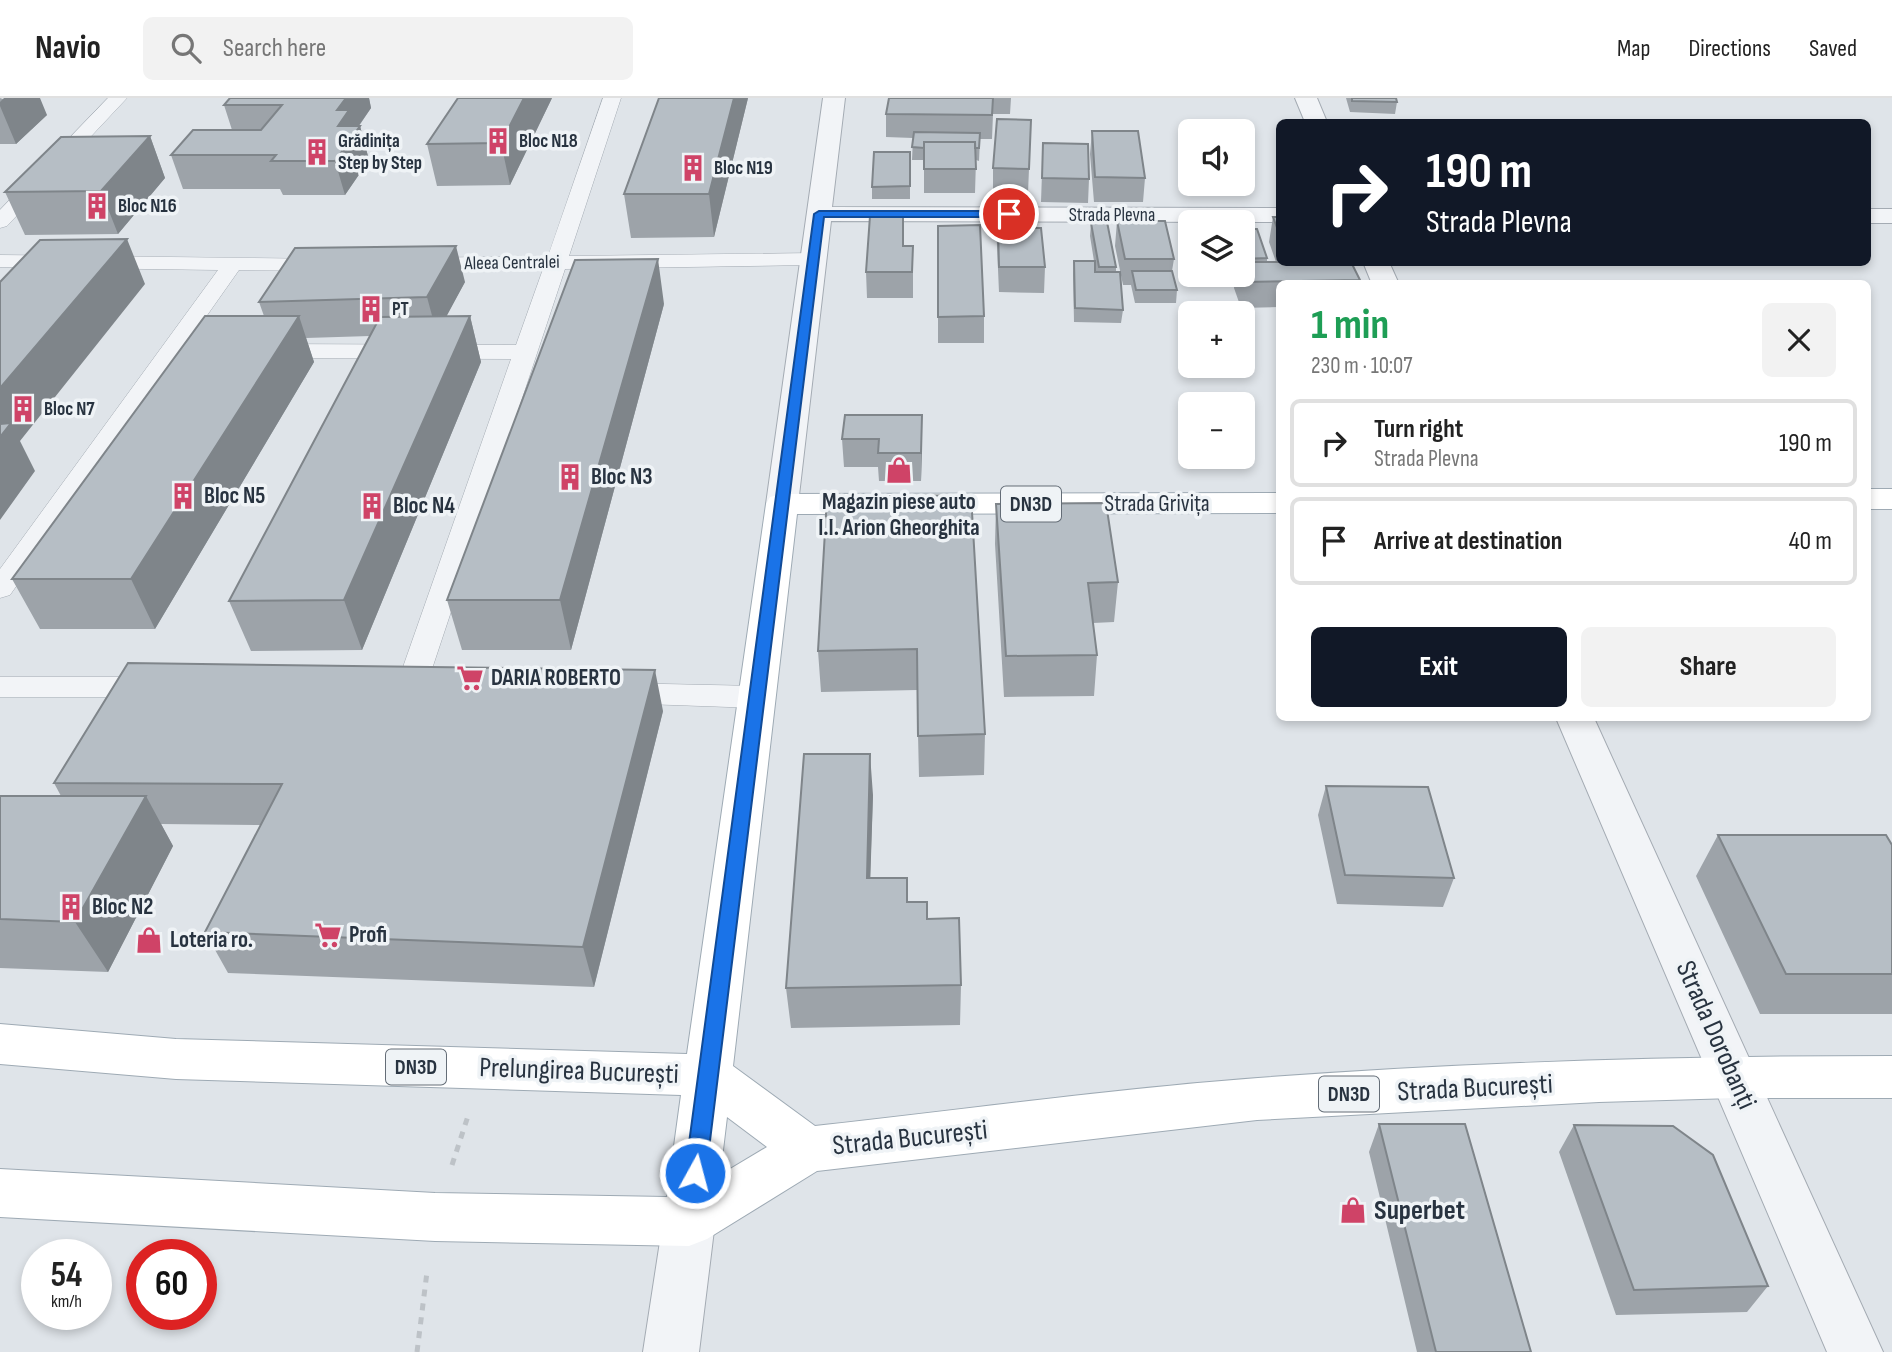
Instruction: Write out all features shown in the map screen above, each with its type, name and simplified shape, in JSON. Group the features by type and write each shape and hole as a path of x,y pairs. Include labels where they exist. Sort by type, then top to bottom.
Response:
{"main road":[{"path":"1871,499 1892,499"},
{"name":"Strada Grivița","path":"782,504 1276,503"},
{"path":"0,1193 435,1217 688,1222 782,504"},
{"name":"Prelungirea București","path":"0,1044 176,1059 708,1075 808,1149"},
{"name":"Strada București","path":"808,1149 1257,1099 1734,1077 1892,1077"},
{"name":"DN3D","path":"688,1222 808,1149"}],"street":[{"path":"782,504 834,98"},
{"path":"1306,98 1315,119"},
{"name":"Strada Plevna","path":"819,214 1276,215"},
{"path":"1871,216 1892,216"},
{"name":"Strada Dorobanți","path":"1577,721 1855,1352"},
{"path":"671,1352 688,1222"}],"lane":[{"path":"98,98 140,98"},
{"path":"0,222 118,98"},
{"path":"411,688 612,98"},
{"name":"Aleea Centralei","path":"393,264 814,259"},
{"path":"0,261 352,264"},
{"path":"0,589 233,264"},
{"path":"171,350 198,350"},
{"path":"239,351 526,352"},
{"path":"0,687 178,687"},
{"path":"591,692 757,697"}],"building":[{"path":"230,98 346,98 337,110 349,110 338,126 360,126 335,161 271,161 276,155 171,155 193,130 261,130 282,105 224,105"},
{"path":"458,98 524,98 501,143 427,144"},
{"path":"659,98 734,98 709,194 624,194"},
{"path":"889,98 993,98 992,115 886,114"},
{"path":"1352,98 1396,98 1397,102 1352,101"},
{"path":"997,119 1031,120 1029,169 993,168"},
{"path":"1092,131 1138,131 1145,178 1095,177"},
{"path":"914,132 980,133 979,148 975,148 975,142 924,142 924,148 912,147"},
{"path":"150,136 101,191 5,192 61,137"},
{"path":"924,142 975,142 976,169 924,169"},
{"path":"1043,143 1088,144 1089,179 1042,178"},
{"path":"874,152 910,152 910,186 872,187"},
{"path":"870,216 903,216 903,246 913,246 912,272 866,272"},
{"path":"1117,221 1165,221 1174,259 1125,259"},
{"path":"1033,222 1033,228 998,228 997,240 996,223"},
{"path":"1107,222 1116,267 1099,267 1091,223"},
{"path":"980,225 984,316 938,317 938,226"},
{"path":"998,228 1041,228 1045,267 999,267"},
{"path":"1255,229 1257,229 1267,258 1255,258"},
{"path":"127,239 0,388 0,282 40,240"},
{"path":"456,246 427,297 259,302 295,248"},
{"name":"Bloc N3","path":"658,259 560,600 447,600 575,260"},
{"path":"1074,261 1095,261 1095,272 1120,272 1123,310 1075,308"},
{"path":"1255,262 1276,262 1276,266 1353,266 1360,280 1276,280 1255,282"},
{"path":"1132,271 1172,271 1177,290 1136,290"},
{"path":"205,316 299,316 131,579 12,579"},
{"path":"470,316 344,600 229,601 380,317"},
{"path":"845,415 922,415 921,453 878,453 879,439 842,439"},
{"path":"11,423 0,437 0,424"},
{"path":"971,495 985,734 918,736 917,649 818,651 827,497"},
{"path":"1106,503 1118,582 1088,583 1097,655 1006,656 996,504"},
{"path":"128,663 655,670 583,947 205,932 282,784 54,783"},
{"path":"804,754 870,754 867,878 907,878 907,902 927,902 927,919 959,918 961,985 786,988"},
{"path":"1326,786 1428,787 1454,878 1345,875"},
{"path":"0,796 146,796 75,922 0,919"},
{"path":"1718,835 1886,835 1892,845 1892,974 1786,974"},
{"path":"1379,1124 1465,1124 1531,1352 1436,1352"},
{"path":"1574,1125 1673,1126 1713,1155 1768,1286 1634,1290"}],"place":[{"name":"Bloc N18","path":"498,141"},
{"name":"Grădinița Step by Step","path":"317,152"},
{"name":"Bloc N19","path":"693,168"},
{"name":"Bloc N16","path":"97,206"},
{"name":"PT","path":"371,309"},
{"name":"Bloc N7","path":"23,409"},
{"name":"Magazin piese auto I.I. Arion Gheorghita","path":"899,470"},
{"name":"Bloc N3","path":"570,477"},
{"name":"Bloc N5","path":"183,496"},
{"name":"Bloc N4","path":"372,506"},
{"name":"DARIA ROBERTO","path":"470,678"},
{"name":"Bloc N2","path":"71,907"},
{"name":"Profi","path":"328,935"},
{"name":"Loteria ro.","path":"149,940"},
{"name":"Superbet","path":"1353,1210"}],"route":[{"path":"695,1173 819,214 1009,214"}]}
